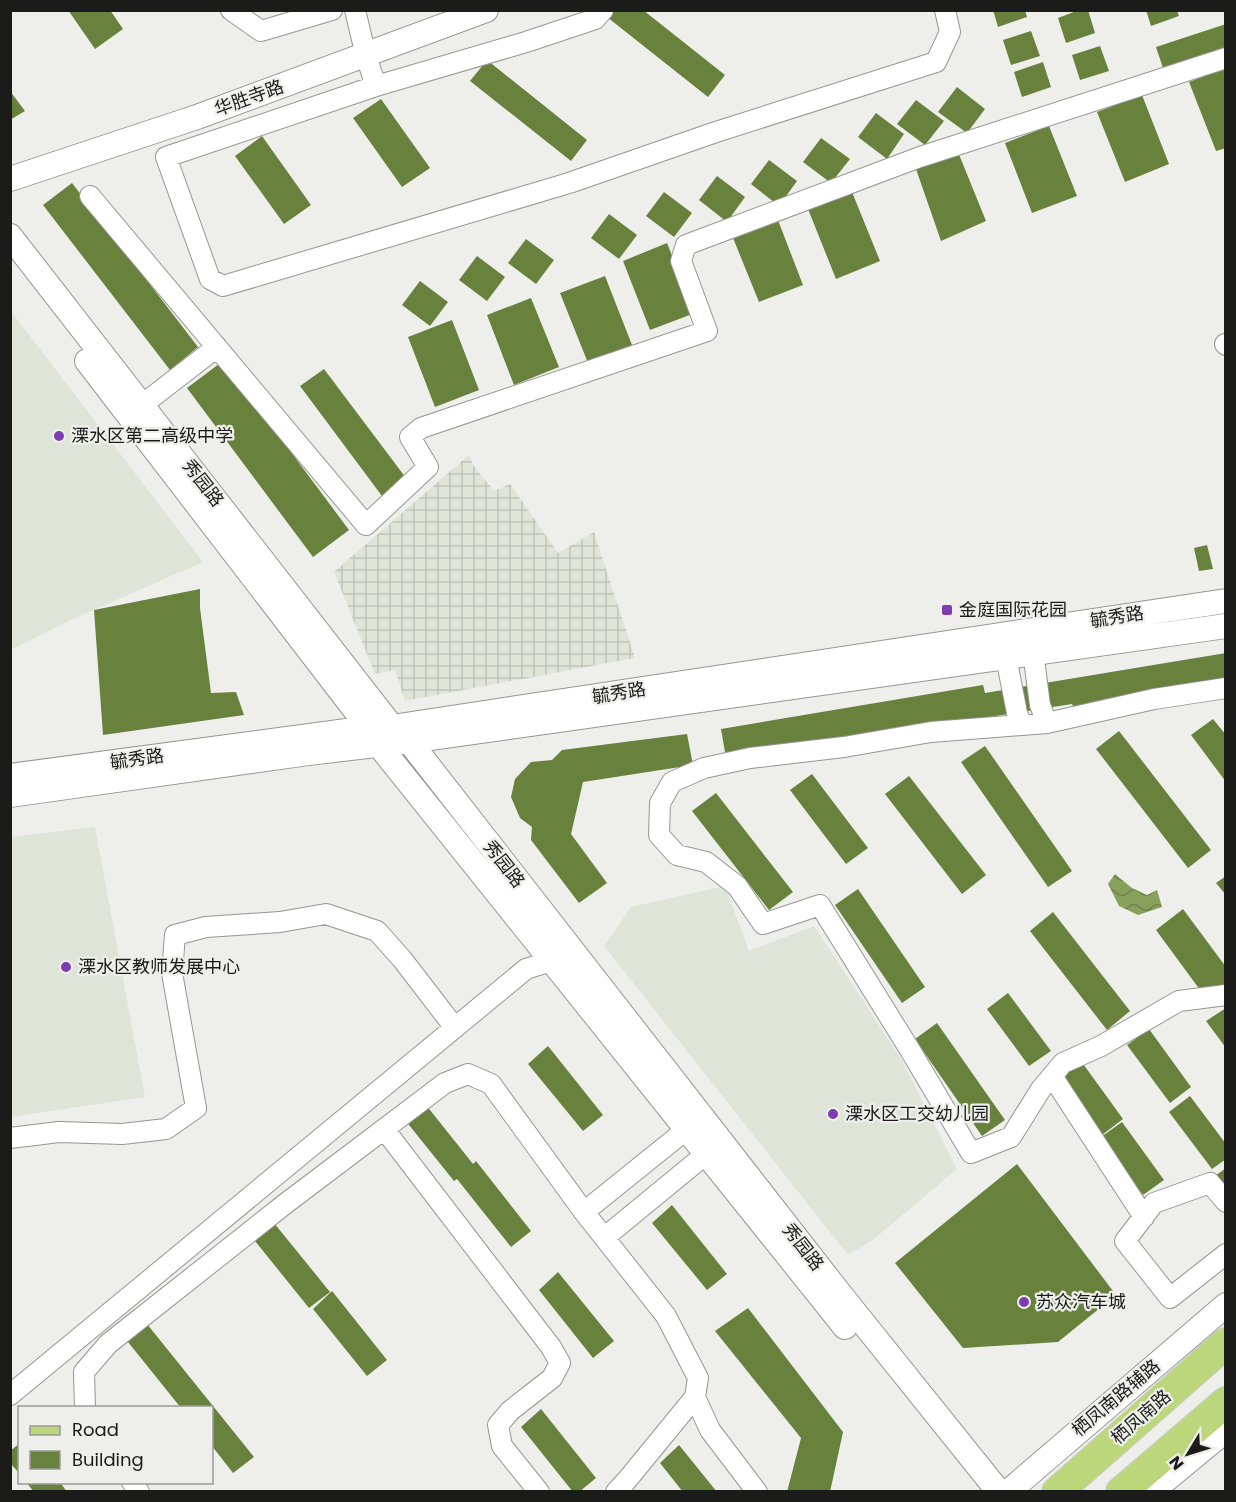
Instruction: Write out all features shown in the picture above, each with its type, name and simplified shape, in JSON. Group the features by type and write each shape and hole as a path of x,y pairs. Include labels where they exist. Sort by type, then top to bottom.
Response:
{"main road":[{"name":"栖凤南路","path":"1057,1491 1226,1343"},
{"path":"1120,1491 1226,1402"}],"street":[{"path":"231,10 261,32 332,10"},
{"path":"355,10 376,86"},
{"name":"华胜寺路","path":"10,178 198,117 486,10"},
{"path":"603,10 595,19 526,42 376,86 166,157 210,279 223,286 292,266 569,183 716,132 936,62 950,32 945,10"},
{"path":"90,196 366,525 428,467 410,437 421,428 707,331 681,261 686,245 920,157 1226,58"},
{"name":"秀园路","path":"10,236 135,409 387,735 694,1123 977,1491"},
{"name":"秀园路","path":"10,262 135,409"},
{"path":"135,409 217,347"},
{"name":"毓秀路","path":"10,795 1226,601"},
{"name":"毓秀路","path":"10,776 387,735 1006,657 1226,626"},
{"path":"1033,652 1040,705 1047,723"},
{"path":"1006,657 1017,713 1022,725"},
{"path":"1226,688 1154,699 1047,723 931,732 844,747 750,758 704,768 672,782 660,803 658,835 677,855 706,862 737,886 763,924 820,905 971,1153 1011,1137 1041,1089 1063,1063 1101,1046 1179,1001 1226,995"},
{"name":"秀园路","path":"387,735 551,961 694,1123"},
{"path":"10,1138 59,1132 122,1134 165,1129 196,1108 172,973 175,935 206,927 280,922 326,914 377,931 402,959 455,1028"},
{"path":"10,1395 526,969 551,961"},
{"path":"85,1406 84,1372 108,1344 285,1204 445,1083 468,1074 491,1084 584,1212 666,1316 699,1378 695,1397 617,1491"},
{"path":"1052,1076 1144,1217"},
{"path":"584,1212 694,1123"},
{"path":"384,1129 538,1329 560,1363 552,1378 510,1411 498,1425 502,1446 539,1491"},
{"path":"604,1237 713,1148"},
{"name":"秀园路","path":"713,1148 840,1294 999,1491"},
{"path":"1226,1202 1210,1183 1154,1203 1125,1241 1170,1298 1226,1254"},
{"name":"栖凤南路辅路","path":"1008,1491 1226,1305"},
{"path":"695,1397 710,1430 757,1491"},
{"path":"1151,1491 1226,1430"}],"shaded area":[{"name":"溧水区第二高级中学","path":"10,310 203,562 71,620 11,650"},
{"path":"469,455 473,465 494,491 510,484 558,553 594,532 635,658 405,701 395,670 375,674 334,572"},
{"name":"溧水区教师发展中心","path":"95,827 145,1097 11,1117 11,837"},
{"name":"溧水区工交幼儿园","path":"725,886 749,951 814,926 901,1059 957,1169 874,1239 848,1255 604,946 631,907"}],"water":[{"path":"1115,874 1132,888 1147,895 1157,890 1162,907 1138,915 1119,906 1108,884"}],"building":[{"path":"68,10 110,10 123,29 95,49"},
{"path":"612,10 643,10 725,75 708,97 607,17"},
{"path":"993,10 1025,10 1027,17 998,27"},
{"path":"1079,10 1088,10 1095,33 1066,43 1058,18"},
{"path":"1146,10 1177,10 1179,16 1151,26"},
{"path":"1226,24 1226,50 1164,71 1156,47"},
{"path":"1031,31 1040,56 1011,65 1003,40"},
{"path":"1100,46 1109,71 1080,80 1072,55"},
{"path":"487,60 587,140 571,161 470,81"},
{"path":"1043,62 1051,87 1022,97 1014,72"},
{"path":"1226,68 1226,148 1216,151 1189,82"},
{"path":"957,87 985,109 967,133 938,112"},
{"path":"10,91 25,111 10,120"},
{"path":"1142,95 1169,164 1125,182 1097,112"},
{"path":"381,99 430,168 402,187 353,118"},
{"path":"916,100 944,121 925,145 897,124"},
{"path":"876,113 904,134 887,159 858,137"},
{"path":"1049,126 1077,196 1032,213 1005,143"},
{"path":"262,136 311,205 284,224 235,156"},
{"path":"821,138 850,159 831,183 803,162"},
{"path":"958,152 986,221 941,241 916,169"},
{"path":"769,160 797,181 779,206 751,184"},
{"path":"717,176 745,197 727,222 699,200"},
{"path":"72,183 198,347 170,370 43,205"},
{"path":"664,192 692,213 674,237 646,216"},
{"path":"852,192 880,261 836,279 808,209"},
{"path":"609,214 637,235 619,259 591,238"},
{"path":"776,215 803,285 759,302 731,233"},
{"path":"526,239 554,260 536,284 508,263"},
{"path":"667,243 695,313 650,330 623,261"},
{"path":"477,256 505,277 487,301 459,280"},
{"path":"605,276 632,345 588,363 560,293"},
{"path":"420,281 448,302 430,326 402,305"},
{"path":"531,298 559,367 514,385 487,315"},
{"path":"452,320 479,390 435,407 408,337"},
{"path":"223,361 349,530 313,557 187,388"},
{"path":"324,369 406,478 382,496 300,386"},
{"path":"1207,545 1213,569 1199,571 1194,548"},
{"path":"200,589 200,608 211,693 236,692 244,715 103,735 94,610"},
{"path":"1226,653 1226,683 1074,708 1072,704 726,758 721,729 983,685 985,693"},
{"path":"1213,719 1226,735 1226,782 1191,735"},
{"path":"1119,731 1211,850 1188,868 1096,749"},
{"path":"687,734 693,765 583,782 571,834 607,883 579,903 531,840 532,827 520,818 511,797 515,779 531,762 552,760 562,750"},
{"path":"985,746 1072,871 1048,887 961,762"},
{"path":"812,774 868,848 846,864 790,790"},
{"path":"909,776 986,875 962,894 885,794"},
{"path":"716,793 793,892 769,910 692,811"},
{"path":"1226,876 1226,895 1216,883"},
{"path":"858,889 925,987 902,1003 835,905"},
{"path":"1183,909 1226,967 1226,983 1206,998 1156,930"},
{"path":"1053,912 1130,1011 1107,1030 1030,931"},
{"path":"1008,993 1051,1051 1029,1066 987,1009"},
{"path":"1226,1008 1226,1048 1206,1021"},
{"path":"937,1023 1005,1120 982,1136 915,1039"},
{"path":"1149,1029 1191,1087 1170,1103 1127,1045"},
{"path":"548,1046 603,1115 583,1131 528,1064"},
{"path":"1081,1061 1123,1119 1102,1135 1059,1077"},
{"path":"1190,1096 1226,1144 1226,1159 1212,1169 1169,1112"},
{"path":"426,1105 473,1164 476,1161 531,1231 511,1247 457,1179 454,1181 405,1120"},
{"path":"1122,1122 1164,1180 1143,1195 1101,1137"},
{"path":"1017,1164 1116,1295 1058,1342 963,1348 895,1263"},
{"path":"1226,1168 1226,1189 1215,1176"},
{"path":"672,1205 727,1274 707,1290 652,1223"},
{"path":"274,1223 330,1292 309,1308 255,1241"},
{"path":"558,1272 614,1341 593,1358 539,1290"},
{"path":"332,1291 387,1360 367,1376 313,1309"},
{"path":"748,1308 843,1432 830,1492 787,1492 801,1438 715,1331"},
{"path":"143,1319 213,1406 179,1406 124,1337"},
{"path":"213,1406 254,1457 233,1473 213,1447"},
{"path":"541,1409 596,1478 579,1492 573,1492 521,1427"},
{"path":"18,1445 18,1472 10,1463 10,1451"},
{"path":"679,1445 717,1492 683,1492 660,1463"},
{"path":"28,1484 61,1484 67,1492 34,1492"}],"place":[{"name":"溧水区第二高级中学","path":"59,436"},
{"name":"金庭国际花园","path":"947,610"},
{"name":"溧水区教师发展中心","path":"66,967"},
{"name":"溧水区工交幼儿园","path":"833,1114"},
{"name":"苏众汽车城","path":"1024,1302"}]}
